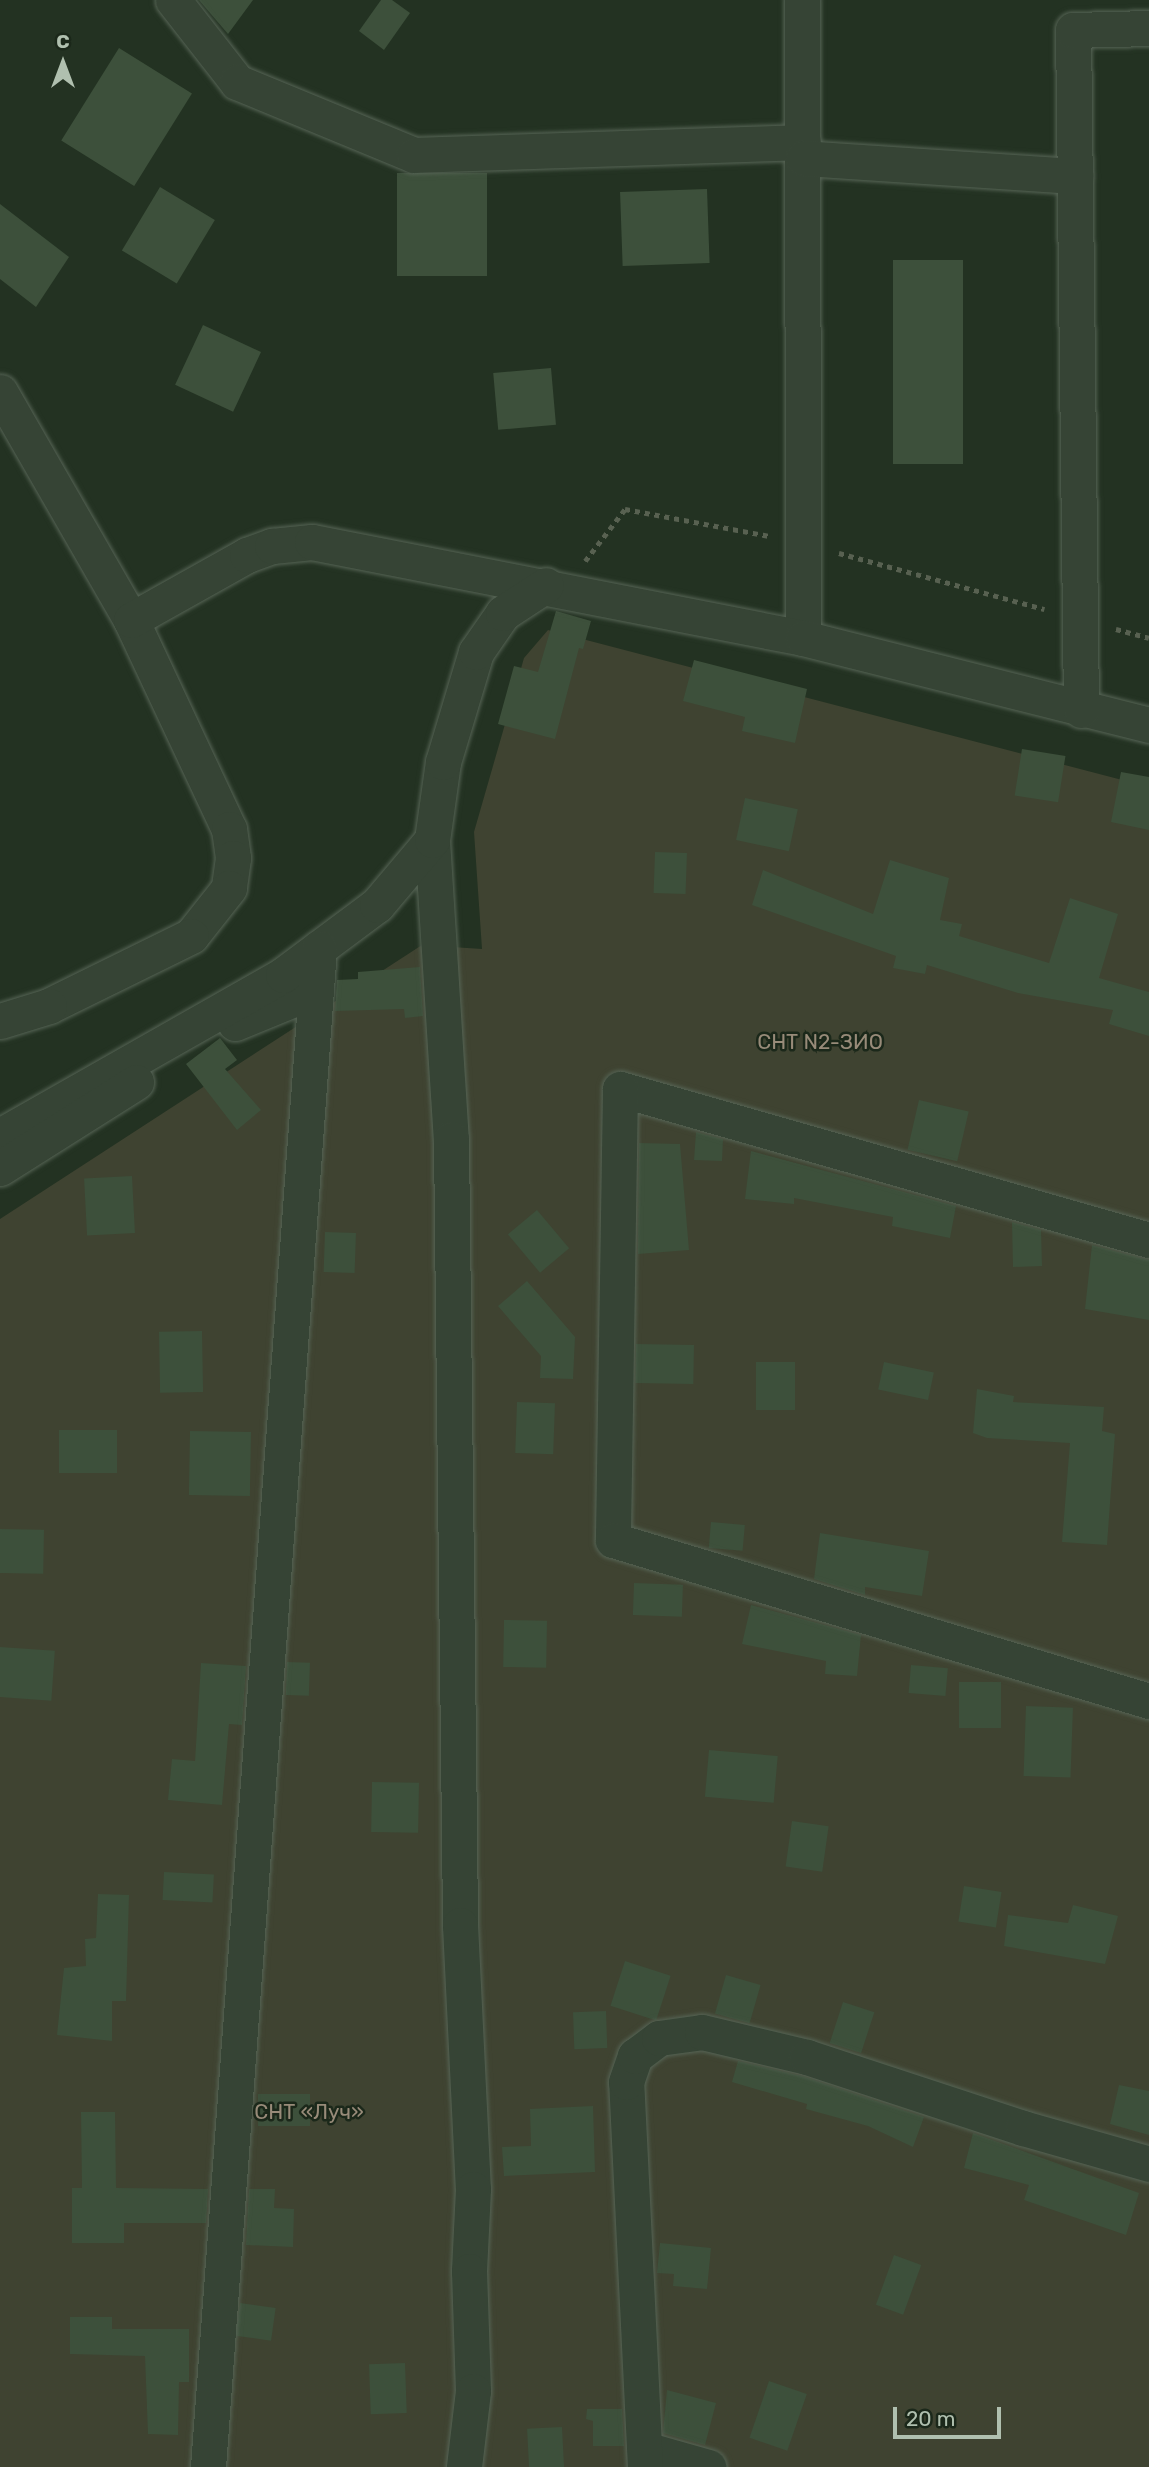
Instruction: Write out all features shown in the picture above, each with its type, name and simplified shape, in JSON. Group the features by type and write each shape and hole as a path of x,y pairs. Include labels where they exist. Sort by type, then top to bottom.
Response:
{"street":[{"path":"173,0 237,82 414,155 803,150 1075,176"},
{"path":"802,0 803,638"},
{"path":"1081,710 1073,30 1149,28"},
{"path":"0,393 131,620 229,829 233,858 229,888 191,936 49,1006 0,1021"},
{"path":"131,620 247,555 272,546 312,542 546,585 803,638 1149,725"},
{"path":"464,2467 473,2391 469,2271 473,2189 460,1925 451,1139 432,839 443,762 476,652 503,613 546,585"},
{"path":"0,1136 284,975 377,905 432,839"},
{"path":"208,2467 319,948"},
{"path":"0,1168 217,1030 316,990"},
{"path":"1149,1240 620,1088 613,1541 1149,1701"},
{"path":"708,2467 645,2458 626,2082 635,2056 659,2038 702,2032 807,2057 1023,2128 1149,2164"}],"path":[{"path":"803,543 1149,638"}],"green space":[{"path":"548,630 1149,787 1149,2467 0,2467 0,1219 422,945 482,949 474,832 524,658"}],"building":[{"path":"199,0 253,0 228,34"},
{"path":"381,0 392,0 410,13 384,50 359,31"},
{"path":"119,48 192,94 134,186 61,140"},
{"path":"397,173 487,173 487,276 397,276"},
{"path":"160,187 215,220 177,283 122,250"},
{"path":"707,189 710,263 623,266 620,192"},
{"path":"0,204 69,257 36,307 0,279"},
{"path":"893,260 963,260 963,464 893,464"},
{"path":"203,325 261,352 233,412 175,385"},
{"path":"551,368 556,425 498,430 493,373"},
{"path":"556,611 591,621 583,649 579,648 555,739 498,724 514,666 538,672"},
{"path":"694,660 807,689 795,743 742,731 745,717 683,701"},
{"path":"1022,749 1065,756 1058,802 1015,795"},
{"path":"1121,772 1149,777 1149,830 1111,822"},
{"path":"745,798 798,809 789,851 736,840"},
{"path":"655,852 687,853 686,894 654,893"},
{"path":"890,860 949,878 940,920 962,924 959,936 1049,963 1070,898 1118,914 1099,978 1149,992 1149,1036 1109,1024 1113,1010 1018,993 927,965 925,974 893,968 896,956 752,905 763,870 873,914"},
{"path":"420,967 423,1016 405,1018 404,1009 335,1011 337,980 358,979 358,972"},
{"path":"220,1038 237,1060 225,1069 261,1110 237,1130 186,1064"},
{"path":"919,1100 969,1111 957,1161 908,1150"},
{"path":"696,1132 723,1139 722,1161 694,1160"},
{"path":"639,1143 680,1144 689,1250 638,1254"},
{"path":"751,1151 956,1206 950,1238 892,1226 893,1217 794,1198 794,1204 745,1199"},
{"path":"132,1176 135,1233 87,1235 84,1179"},
{"path":"537,1210 569,1248 540,1273 508,1234"},
{"path":"1012,1222 1041,1230 1042,1266 1013,1267"},
{"path":"325,1232 356,1233 355,1273 324,1272"},
{"path":"1092,1245 1149,1260 1149,1320 1085,1309"},
{"path":"527,1281 575,1337 573,1379 540,1378 541,1356 498,1306"},
{"path":"202,1331 203,1392 160,1393 159,1332"},
{"path":"636,1344 694,1345 693,1384 635,1383"},
{"path":"756,1362 795,1362 795,1410 756,1410"},
{"path":"884,1362 934,1373 928,1400 878,1389"},
{"path":"977,1389 1014,1396 1013,1402 1104,1407 1102,1431 1115,1434 1107,1545 1062,1542 1070,1443 987,1438 973,1433"},
{"path":"517,1402 555,1403 553,1454 515,1453"},
{"path":"59,1430 117,1430 117,1473 59,1473"},
{"path":"190,1431 251,1432 250,1496 189,1495"},
{"path":"711,1522 745,1525 743,1551 709,1548"},
{"path":"0,1529 44,1530 43,1574 0,1573"},
{"path":"820,1533 929,1551 922,1596 865,1587 865,1595 814,1579"},
{"path":"634,1583 683,1585 682,1617 633,1615"},
{"path":"751,1605 861,1635 857,1676 825,1674 826,1661 742,1644"},
{"path":"504,1620 547,1621 546,1668 503,1667"},
{"path":"0,1647 55,1651 51,1701 0,1697"},
{"path":"287,1662 310,1663 309,1696 286,1695"},
{"path":"201,1663 246,1666 242,1725 229,1724 222,1805 168,1800 172,1759 195,1761"},
{"path":"911,1665 948,1668 945,1696 909,1693"},
{"path":"959,1682 1001,1682 1001,1728 959,1728"},
{"path":"1026,1706 1073,1708 1071,1778 1024,1776"},
{"path":"709,1750 778,1756 774,1803 705,1797"},
{"path":"372,1782 419,1783 418,1833 371,1832"},
{"path":"792,1821 829,1826 822,1872 786,1867"},
{"path":"164,1872 214,1875 212,1903 163,1900"},
{"path":"964,1886 1002,1892 996,1928 958,1922"},
{"path":"98,1894 129,1895 126,2001 112,2001 112,2041 57,2035 64,1968 86,1966 85,1939 96,1938"},
{"path":"1073,1905 1118,1916 1105,1964 1004,1946 1008,1915 1068,1923"},
{"path":"625,1961 671,1976 656,2021 610,2006"},
{"path":"726,1975 761,1985 750,2023 715,2013"},
{"path":"843,2002 874,2012 861,2053 830,2043"},
{"path":"606,2011 607,2048 574,2049 573,2012"},
{"path":"738,2061 802,2076 924,2117 913,2147 868,2126 806,2109 807,2104 732,2082"},
{"path":"1119,2085 1149,2091 1149,2135 1110,2124"},
{"path":"258,2094 310,2094 310,2126 258,2126"},
{"path":"593,2106 595,2172 504,2176 502,2147 531,2146 530,2109"},
{"path":"81,2112 115,2112 116,2188 208,2189 206,2223 124,2223 124,2243 72,2243 72,2188 82,2188"},
{"path":"973,2133 1139,2193 1126,2235 1024,2200 1029,2185 964,2168"},
{"path":"249,2189 275,2189 274,2208 294,2209 293,2247 246,2245"},
{"path":"660,2243 711,2248 707,2289 673,2286 674,2274 657,2273"},
{"path":"894,2255 921,2265 903,2315 876,2305"},
{"path":"240,2303 276,2308 271,2341 235,2336"},
{"path":"70,2317 112,2317 112,2329 189,2329 189,2382 179,2382 178,2435 148,2434 145,2356 70,2354"},
{"path":"405,2363 407,2413 371,2414 369,2364"},
{"path":"769,2381 807,2394 787,2451 749,2438"},
{"path":"667,2390 716,2403 705,2445 663,2433"},
{"path":"587,2409 622,2409 624,2446 593,2446 593,2421 586,2419"},
{"path":"562,2427 564,2467 529,2467 527,2429"}],"park label":[{"name":"СНТ N2-ЗИО","path":"820,1042"},
{"name":"СНТ «Луч»","path":"309,2112"}]}
